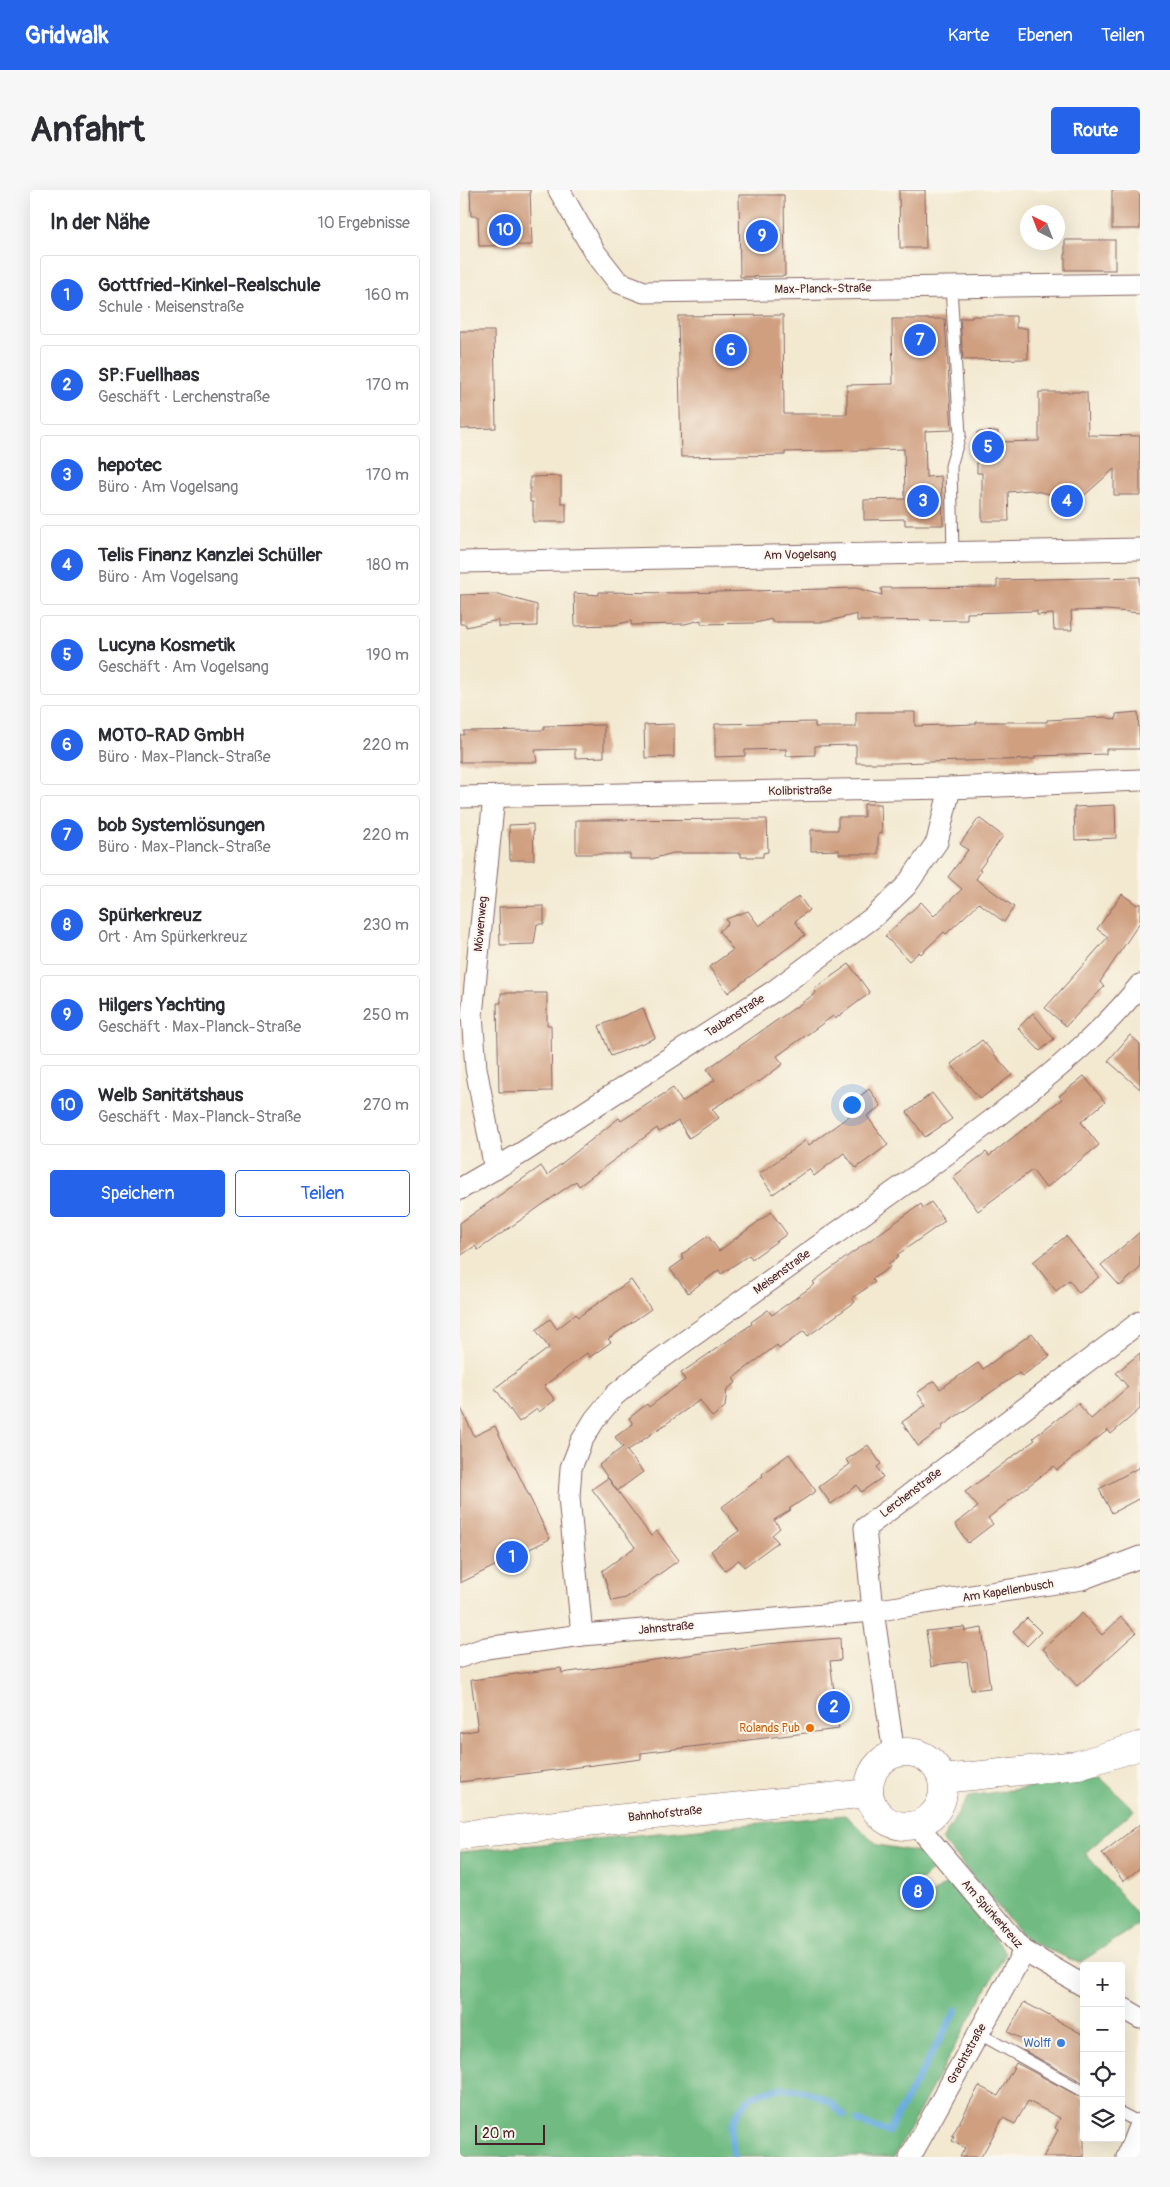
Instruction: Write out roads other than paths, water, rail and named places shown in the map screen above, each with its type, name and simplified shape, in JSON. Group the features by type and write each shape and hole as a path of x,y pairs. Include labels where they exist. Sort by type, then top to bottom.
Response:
{"street":[{"name":"Max-Planck-Straße","path":"559,190 594,251 618,282 644,292 1140,284"},
{"name":"Am Vogelsang","path":"460,562 1140,549"},
{"name":"Kolibristraße","path":"460,797 950,788 1140,780"},
{"name":"Taubenstraße","path":"460,1189 495,1169 774,991 875,916 906,886 937,842 950,788"},
{"name":"Möwenweg","path":"494,797 472,1015 476,1068 495,1169"},
{"name":"Meisenstraße","path":"582,1635 569,1497 571,1468 581,1442 595,1419 615,1395 648,1368 950,1152 1000,1114 1095,1034 1140,985"},
{"name":"Lerchenstraße","path":"894,1754 873,1611 865,1528 1140,1322"},
{"name":"Am Kapellenbusch","path":"873,1611 1082,1579 1140,1557"},
{"name":"Jahnstraße","path":"460,1657 486,1648 582,1635 873,1611"},
{"path":"942,1779 1078,1765 1140,1746"},
{"path":"911,1752 924,1756 936,1766 942,1779 943,1794 935,1813 916,1825 905,1826 888,1822 874,1807 870,1793 872,1776 882,1762 894,1754 911,1752"},
{"name":"Bahnhofstraße","path":"460,1835 870,1793"},
{"name":"Am Spürkerkreuz","path":"916,1825 1024,1952 1080,1984"},
{"name":"Grachtstraße","path":"910,2157 1024,1952"},
{"path":"1125,2009 1140,2018"},
{"path":"1127,2157 1140,2124"}],"lane":[{"path":"951,287 960,435 951,466 952,552"},
{"path":"978,2033 1080,2090"},
{"path":"1125,2115 1140,2124"}],"waterway":[{"path":"857,2121 888,2132 956,2010"},
{"path":"734,2157 731,2137 732,2126 738,2112 747,2101 758,2094 771,2090 798,2090 826,2100 844,2115"}],"place":[{"name":"Welb Sanitätshaus","path":"505,230"},
{"name":"Hilgers Yachting","path":"762,236"},
{"name":"bob Systemlösungen","path":"920,340"},
{"name":"MOTO-RAD GmbH","path":"731,350"},
{"name":"Lucyna Kosmetik","path":"988,447"},
{"name":"hepotec","path":"923,501"},
{"name":"Telis Finanz Kanzlei Schüller","path":"1067,501"},
{"name":"Gottfried-Kinkel-Realschule","path":"512,1557"},
{"name":"SP:Fuellhaas","path":"834,1707"},
{"name":"Rolands Pub","path":"810,1728"},
{"name":"Spürkerkreuz","path":"918,1892"},
{"name":"Wolff","path":"1061,2043"}]}
